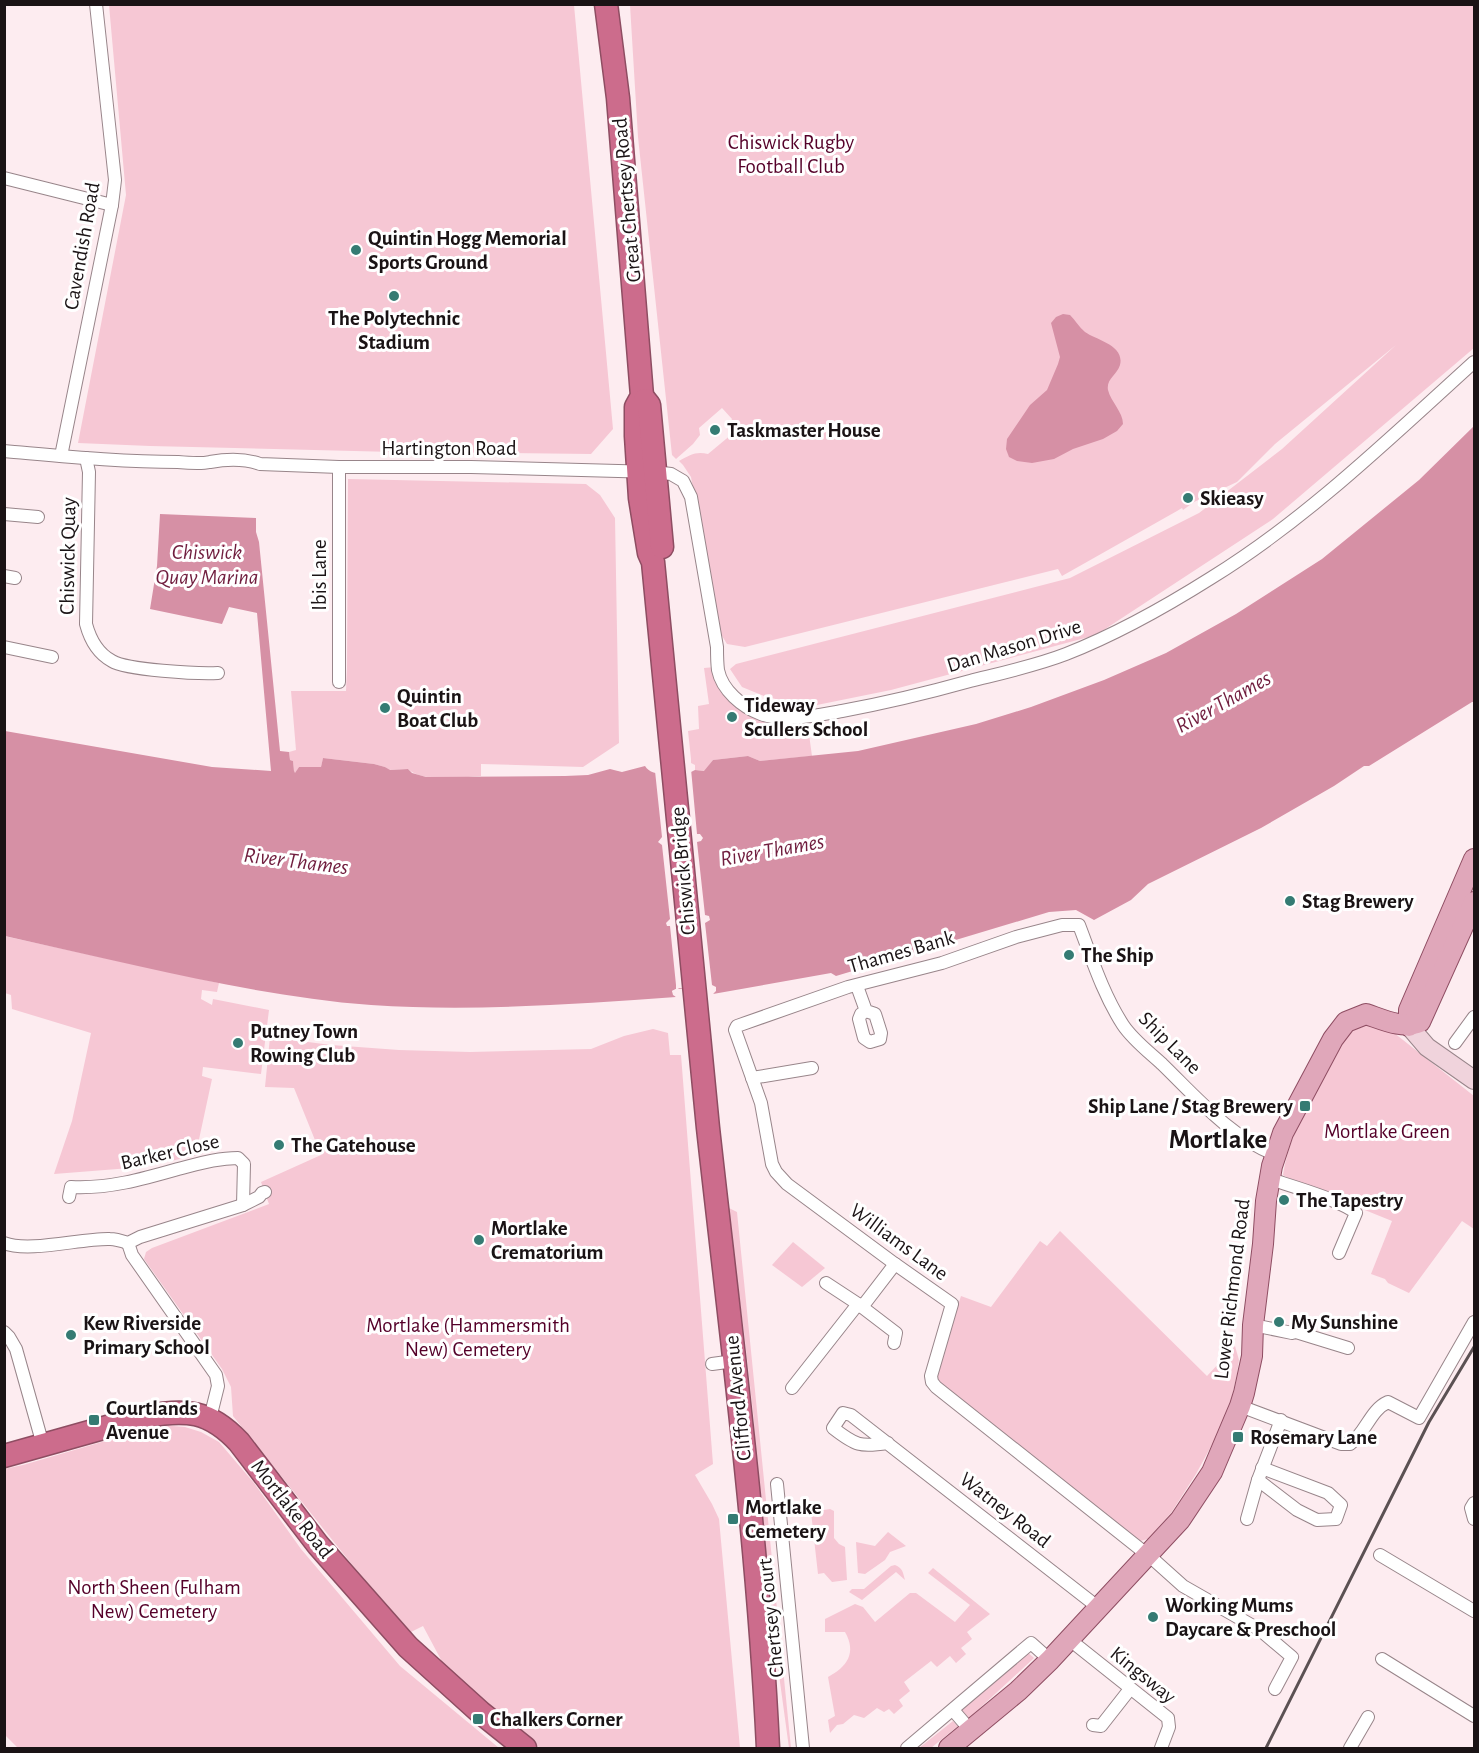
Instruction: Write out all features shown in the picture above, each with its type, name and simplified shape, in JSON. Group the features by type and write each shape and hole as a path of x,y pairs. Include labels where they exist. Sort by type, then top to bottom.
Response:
{"highway":[{"name":"Great Chertsey Road","path":"606,4 619,109 642,396 650,405 647,471 662,551 653,562"},
{"name":"Chiswick Bridge","path":"653,562 700,1049"},
{"name":"Clifford Avenue","path":"700,1049 723,1362 765,1682 768,1749"},
{"name":"Mortlake Road","path":"4,1456 146,1416 169,1412 210,1418 239,1442 318,1545 408,1647 525,1749"}],"main road":[{"path":"1474,859 1408,1010 1409,1026 1427,1047 1474,1080"},
{"path":"1409,1026 1421,1020 1474,902"},
{"name":"Lower Richmond Road","path":"949,1749 1018,1691 1070,1640 1120,1583 1148,1556 1198,1497 1212,1472 1240,1406 1252,1356 1266,1201 1285,1126 1333,1039 1346,1022 1366,1014 1409,1026"}],"street":[{"name":"Cavendish Road","path":"61,456 112,205 115,180 96,4"},
{"path":"4,178 112,205"},
{"name":"Dan Mason Drive","path":"647,471 671,474 683,482 691,497 717,647 718,671 731,694 761,714 775,718 813,716 894,701 1040,663 1098,640 1160,610 1213,578 1275,534 1358,467 1474,362"},
{"name":"Hartington Road","path":"4,451 86,458 178,462 248,460 260,464 339,467 647,471"},
{"name":"Chiswick Quay","path":"86,458 89,472 86,624 90,640 103,655 117,664 203,680 218,673"},
{"name":"Ibis Lane","path":"339,467 339,682"},
{"path":"4,514 38,517"},
{"path":"4,647 52,657"},
{"name":"Thames Bank","path":"737,1026 848,987 942,963 1016,937 1062,925 1078,925"},
{"name":"Ship Lane","path":"1078,925 1105,993 1124,1028 1234,1132 1254,1146 1276,1155"},
{"path":"857,986 866,1011"},
{"path":"1455,1043 1474,1017"},
{"name":"Williams Lane","path":"737,1026 735,1030 761,1103 772,1164 776,1172 788,1184 952,1304 931,1376 932,1382 1148,1556"},
{"path":"752,1078 812,1068"},
{"name":"Barker Close","path":"69,1197 71,1187 105,1186 218,1159 238,1158 244,1164 243,1204"},
{"path":"1270,1179 1324,1198 1351,1209 1356,1214 1339,1253"},
{"path":"4,1243 10,1245 48,1244 111,1239 128,1243 264,1195"},
{"path":"128,1243 132,1256 216,1375 218,1386 210,1418"},
{"path":"792,1388 895,1264"},
{"path":"826,1283 860,1305 896,1334 894,1342"},
{"path":"1240,1406 1341,1444 1350,1444 1358,1439 1382,1404 1388,1402 1395,1404 1419,1418 1474,1322"},
{"path":"1253,1325 1296,1332 1348,1348"},
{"path":"4,1332 16,1349 43,1446"},
{"path":"1247,1519 1260,1474 1281,1420"},
{"name":"Watney Road","path":"888,1443 1099,1608"},
{"path":"1260,1474 1328,1492 1341,1505 1336,1519 1317,1520 1297,1510 1260,1474"},
{"name":"Chertsey Court","path":"777,1484 803,1749"},
{"path":"1474,1503 1471,1508 1474,1519"},
{"path":"1380,1555 1474,1611"},
{"path":"1148,1556 1183,1586 1260,1630 1292,1657 1275,1689"},
{"name":"Kingsway","path":"1070,1640 1168,1718 1169,1726 1161,1749"},
{"path":"907,1749 1031,1643 1050,1660"},
{"path":"1382,1659 1474,1716"},
{"path":"1094,1725 1101,1726 1130,1689"},
{"path":"953,1710 971,1731"},
{"path":"1350,1749 1368,1717"}],"green space":[{"name":"Quintin Hogg Memorial Sports Ground","path":"109,5 574,5 613,429 591,454 416,452 411,447 400,446 394,452 78,443 126,195"},
{"name":"Chiswick Rugby Football Club","path":"630,5 1474,5 1474,348 1273,519 1096,635 891,690 807,707 764,696 742,687 730,669 736,664 1070,578 1199,513 1282,449 1396,345 1275,444 1237,482 1194,502 1183,510 1182,508 1062,576 1058,569 745,647 727,644 719,631 691,477 679,461 696,453 708,454 732,434 729,431 735,426 722,408 699,428 700,435 693,444 676,459 672,455 638,137"},
{"path":"348,479 586,484 600,495 615,518 619,743 583,767 481,764 481,776 432,778 408,769 389,770 374,764 323,758 321,767 299,767 295,774 289,752 296,750 291,691 346,691"},
{"name":"Tideway Scullers School","path":"715,667 738,703 807,720 812,756 760,761 748,756 713,760 705,771 695,770 695,765 691,763 688,731 699,729 698,706 709,704 704,668"},
{"path":"4,936 219,983 217,992 202,990 201,999 212,1005 213,999 269,1010 261,1074 203,1067 202,1076 212,1079 198,1144 203,1154 143,1167 54,1174 72,1121 91,1033 12,1009 11,995 5,993"},
{"name":"Mortlake Green","path":"1361,1023 1384,1025 1474,1096 1474,1229 1462,1221 1409,1293 1371,1274 1392,1221 1283,1175 1293,1138 1309,1102 1347,1034"},
{"name":"Mortlake (Hammersmith New) Cemetery","path":"653,1029 668,1033 670,1055 681,1055 713,1464 695,1475 719,1519 740,1748 540,1748 447,1671 423,1626 411,1632 354,1567 233,1416 231,1387 222,1369 144,1259 146,1252 152,1248 269,1204 261,1182 321,1155 294,1088 265,1087 270,1037 331,1045 470,1052 591,1049 624,1036"},
{"path":"727,1207 737,1212 791,1748 789,1748 762,1550 754,1421"},
{"path":"1060,1231 1207,1376 1235,1346 1239,1360 1230,1405 1221,1428 1171,1513 1148,1539 1136,1542 937,1379 942,1355 961,1296 991,1307 1040,1241 1047,1246"},
{"path":"793,1242 825,1268 802,1287 772,1265"},
{"name":"North Sheen (Fulham New) Cemetery","path":"160,1425 185,1427 201,1432 219,1442 254,1483 301,1549 400,1666 499,1748 18,1748 4,1734 4,1469"},
{"path":"830,1509 834,1511 834,1538 845,1547 847,1580 832,1582 824,1573 818,1574 811,1512"},
{"path":"888,1532 906,1546 890,1552 885,1560 865,1574 858,1573 856,1542 875,1546"},
{"path":"895,1565 901,1569 905,1580 896,1572 862,1600 849,1592 852,1589 864,1589"},
{"path":"933,1568 990,1614 967,1632 972,1639 961,1648 966,1654 956,1663 950,1656 937,1667 931,1661 904,1682 910,1691 899,1700 903,1706 894,1714 889,1709 884,1712 877,1708 864,1718 854,1715 843,1724 837,1725 830,1733 828,1720 835,1716 828,1677 845,1664 850,1653 850,1646 845,1632 825,1632 825,1619 855,1604 863,1607 875,1622 910,1593 916,1593 955,1622 970,1605 928,1573"},
{"path":"1026,1651 1034,1658 968,1719 960,1710"},
{"path":"953,1721 958,1726 931,1748 919,1748"}],"water":[{"path":"1063,314 1070,315 1085,332 1109,344 1118,353 1120,365 1110,380 1108,390 1121,415 1123,424 1117,431 1103,439 1073,449 1054,459 1032,463 1017,461 1009,457 1006,449 1007,439 1030,405 1047,390 1060,357 1051,323"},
{"path":"1474,426 1474,702 1261,828 1148,884 1131,900 1094,920 1076,910 1049,912 836,976 831,973 713,994 716,987 676,989 672,991 676,997 447,1008 371,1005 283,995 5,936 5,731 212,767 271,771 257,613 229,607 222,624 150,609 157,566 160,514 256,518 280,751 289,752 295,773 299,767 321,767 323,758 374,764 390,770 408,769 412,773 426,777 588,775 610,769 622,772 645,766 654,773 672,774 695,770 704,771 713,760 748,756 760,761 858,751 976,724 1031,707 1104,680 1166,653 1236,614 1322,559 1419,480"}],"pier":[{"path":"691,769 697,834 703,838 697,842 705,915 709,916 710,920 705,923 712,985 716,987 716,991 713,997 710,995 713,990 711,988 679,988 675,992 679,996 677,1000 672,991 676,989 676,985 670,926 666,923 670,919 662,845 658,842 662,837 655,771"}],"railway":[{"path":"1266,1748 1429,1422 1474,1347"}],"place":[{"name":"Quintin Hogg Memorial Sports Ground","path":"356,250"},
{"name":"The Polytechnic Stadium","path":"394,296"},
{"name":"Taskmaster House","path":"715,430"},
{"name":"Skieasy","path":"1188,498"},
{"name":"Quintin Boat Club","path":"385,708"},
{"name":"Tideway Scullers School","path":"732,717"},
{"name":"Stag Brewery","path":"1290,901"},
{"name":"The Ship","path":"1069,955"},
{"name":"Putney Town Rowing Club","path":"238,1043"},
{"name":"Ship Lane / Stag Brewery","path":"1305,1106"},
{"name":"The Gatehouse","path":"279,1145"},
{"name":"The Tapestry","path":"1284,1200"},
{"name":"Mortlake Crematorium","path":"479,1240"},
{"name":"My Sunshine","path":"1279,1322"},
{"name":"Kew Riverside Primary School","path":"71,1335"},
{"name":"Courtlands Avenue","path":"94,1420"},
{"name":"Rosemary Lane","path":"1238,1437"},
{"name":"Mortlake Cemetery","path":"733,1519"},
{"name":"Working Mums Daycare & Preschool","path":"1153,1617"},
{"name":"Chalkers Corner","path":"478,1719"}],"district":[{"name":"Mortlake","path":"1218,1139"}],"water label":[{"name":"Chiswick Quay Marina","path":"207,564"},
{"name":"River Thames","path":"1223,702"},
{"name":"River Thames","path":"772,850"},
{"name":"River Thames","path":"296,861"}]}
